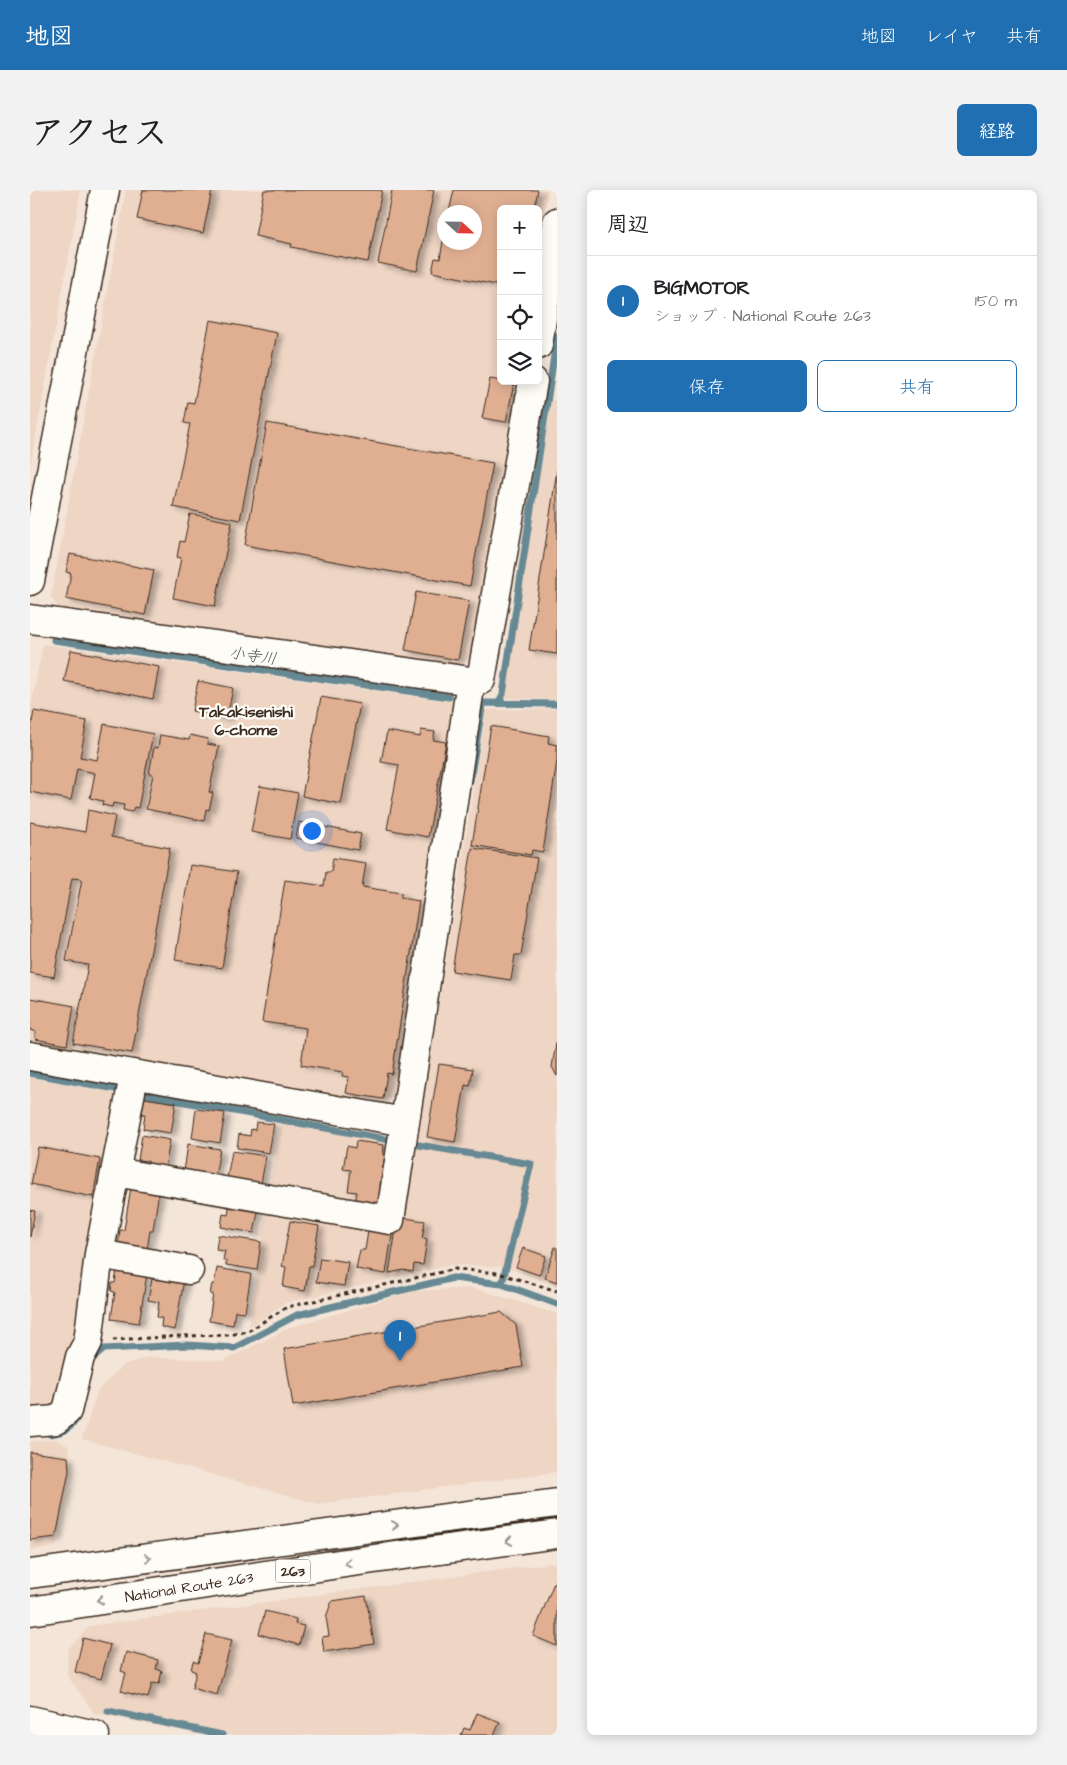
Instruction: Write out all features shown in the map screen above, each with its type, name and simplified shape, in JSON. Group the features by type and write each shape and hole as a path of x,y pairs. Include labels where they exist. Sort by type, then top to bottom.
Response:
{"main road":[{"path":"30,581 105,190"},
{"path":"539,340 557,222"},
{"path":"30,619 471,681 481,680 532,385"},
{"path":"115,1172 390,1220 471,681"},
{"path":"30,1056 133,1086 403,1135"},
{"path":"30,1422 56,1420 67,1412 80,1357 88,1342 99,1254 133,1086"},
{"path":"99,1254 189,1270"},
{"name":"263","path":"30,1574 557,1503"},
{"name":"National Route 263","path":"30,1611 345,1563 557,1534"},
{"path":"30,1720 95,1735"}],"path":[{"path":"88,1342 229,1335 248,1330 287,1307 455,1269 498,1272 557,1291"}],"shaded area":[{"path":"30,190 81,190 30,467"},
{"path":"126,190 548,190 542,227 542,205 497,205 497,385 516,385 472,655 458,669 58,608 51,597"},
{"path":"551,400 557,401 557,700 505,698"},
{"path":"43,644 455,702 395,1095 379,1107 30,1042 30,712"},
{"path":"557,709 557,1286 504,1267 451,1265 285,1303 249,1327 281,1117 417,1143 486,710"},
{"path":"30,1077 120,1094 65,1404 30,1414"},
{"path":"474,1288 557,1314 557,1472 319,1504 82,1439 98,1390 123,1365 149,1357 223,1361 291,1327 415,1291"},
{"path":"56,1439 69,1447 70,1471 56,1547 30,1550 30,1442"},
{"path":"552,1563 557,1564 557,1735 203,1735 94,1713 67,1675 68,1649 90,1626"}],"building":[{"path":"143,190 212,190 203,233 137,219"},
{"path":"264,190 382,190 368,262 291,247 292,244 255,236"},
{"path":"392,190 434,190 417,271 378,263"},
{"path":"454,190 538,190 535,205 497,205 497,285 432,272 435,258 440,259 442,250 482,250 482,205 451,205"},
{"path":"210,320 277,333 240,520 173,507 190,424 184,423 188,402 194,403"},
{"path":"490,379 497,380 497,385 514,385 506,422 482,418"},
{"path":"267,423 493,463 470,586 245,545"},
{"path":"557,470 557,654 529,650"},
{"path":"190,514 232,522 215,606 173,598 181,558 177,557 180,541 184,542"},
{"path":"70,554 154,570 145,615 66,599 71,573 66,572"},
{"path":"416,592 469,601 458,660 405,650"},
{"path":"71,650 159,667 153,699 64,681"},
{"path":"198,681 233,688 227,718 192,711"},
{"path":"321,697 360,704 341,804 302,796"},
{"path":"34,711 87,721 80,757 97,760 104,724 153,734 138,808 134,807 132,812 123,810 124,805 113,803 112,807 102,805 103,801 90,798 95,773 77,769 71,800 30,792 30,733"},
{"path":"491,726 549,736 548,743 557,745 557,761 543,852 532,850 531,855 472,845"},
{"path":"421,730 435,732 433,740 446,742 428,837 387,829 399,765 381,762 387,731 420,737"},
{"path":"160,735 189,740 190,735 208,739 207,744 219,746 209,792 213,793 209,810 206,809 204,821 146,809 153,774 149,774 154,747 158,748"},
{"path":"260,786 298,793 290,839 251,832"},
{"path":"88,810 115,816 111,837 170,848 132,1053 73,1043 88,965 66,961 82,879 72,878 54,977 30,973 30,822 85,832"},
{"path":"299,822 361,834 358,850 296,838"},
{"path":"472,848 537,858 521,955 515,955 511,980 452,971"},
{"path":"333,858 366,863 362,887 401,893 401,898 419,901 392,1074 387,1073 383,1099 346,1093 349,1077 342,1076 343,1072 301,1065 306,1028 262,1022 285,880 324,886 326,872 331,872"},
{"path":"190,865 237,872 222,968 175,960"},
{"path":"30,998 74,1006 67,1045 35,1039 36,1032 30,1030"},
{"path":"557,1038 557,1076 552,1067"},
{"path":"439,1064 473,1069 470,1086 465,1085 455,1142 427,1137"},
{"path":"144,1098 176,1103 171,1133 143,1129 145,1114 142,1114"},
{"path":"196,1109 225,1113 220,1143 192,1138"},
{"path":"256,1122 274,1124 269,1153 237,1148 239,1134 250,1136 251,1129 255,1130"},
{"path":"142,1135 170,1140 165,1169 147,1166 148,1161 138,1160"},
{"path":"356,1141 384,1145 383,1155 385,1156 380,1185 385,1186 381,1207 355,1203 357,1192 348,1191 351,1170 343,1169 347,1146 355,1148"},
{"path":"188,1144 220,1149 215,1177 184,1172"},
{"path":"38,1147 100,1159 93,1197 31,1184"},
{"path":"232,1151 266,1156 261,1184 227,1178"},
{"path":"131,1187 159,1191 153,1230 150,1230 147,1251 118,1247 120,1230 124,1230"},
{"path":"230,1201 259,1206 254,1233 221,1227 223,1214 228,1215"},
{"path":"30,1210 35,1211 30,1237"},
{"path":"398,1217 425,1221 422,1238 427,1239 423,1265 414,1264 413,1272 404,1270 389,1273"},
{"path":"290,1221 319,1226 312,1266 309,1266 305,1291 283,1287 286,1267 282,1266"},
{"path":"369,1225 393,1228 386,1274 356,1269 360,1250 365,1250"},
{"path":"218,1235 261,1242 257,1270 226,1265 226,1261 223,1260 225,1251 216,1250"},
{"path":"555,1247 557,1248 557,1282 545,1278"},
{"path":"523,1248 546,1256 539,1275 516,1267"},
{"path":"320,1258 348,1262 344,1286 316,1282"},
{"path":"217,1268 251,1274 245,1312 235,1311 233,1325 209,1321 213,1294 210,1294"},
{"path":"117,1269 147,1274 139,1323 111,1319 115,1292 111,1291 112,1283 115,1283"},
{"path":"159,1276 184,1280 175,1330 161,1327 162,1318 157,1317 159,1302 148,1300 152,1279 158,1280"},
{"path":"501,1312 516,1325 523,1367 293,1406 284,1349"},
{"path":"30,1452 68,1457 69,1471 56,1537 30,1540"},
{"path":"555,1580 557,1580 557,1646 533,1636"},
{"path":"366,1596 374,1644 324,1652 322,1637 329,1636 326,1617 332,1601"},
{"path":"265,1611 296,1619 295,1624 304,1626 299,1645 259,1634"},
{"path":"206,1634 232,1640 217,1695 192,1688 196,1672 191,1670 193,1661 198,1663"},
{"path":"83,1638 110,1645 101,1679 75,1672"},
{"path":"126,1652 158,1660 156,1669 162,1671 159,1684 152,1683 148,1698 121,1691 126,1673 121,1671"},
{"path":"477,1713 500,1722 494,1735 461,1735 464,1728 470,1730"}],"waterway":[{"path":"498,704 503,694 557,336"},
{"name":"小寺川","path":"54,640 449,697"},
{"name":"小寺川","path":"470,781 483,703 557,704"},
{"path":"30,1073 126,1091"},
{"path":"136,1093 396,1141"},
{"path":"407,1143 531,1164 502,1284"},
{"path":"90,1363 104,1349 187,1345 234,1348 297,1315 453,1278 502,1284 557,1304"},
{"path":"50,1434 61,1432 73,1424 79,1410"},
{"path":"108,1711 222,1735"}],"place":[{"name":"BIGMOTOR","path":"400,1361"}],"district":[{"name":"Takakisenishi 6-chome","path":"246,720"}]}
